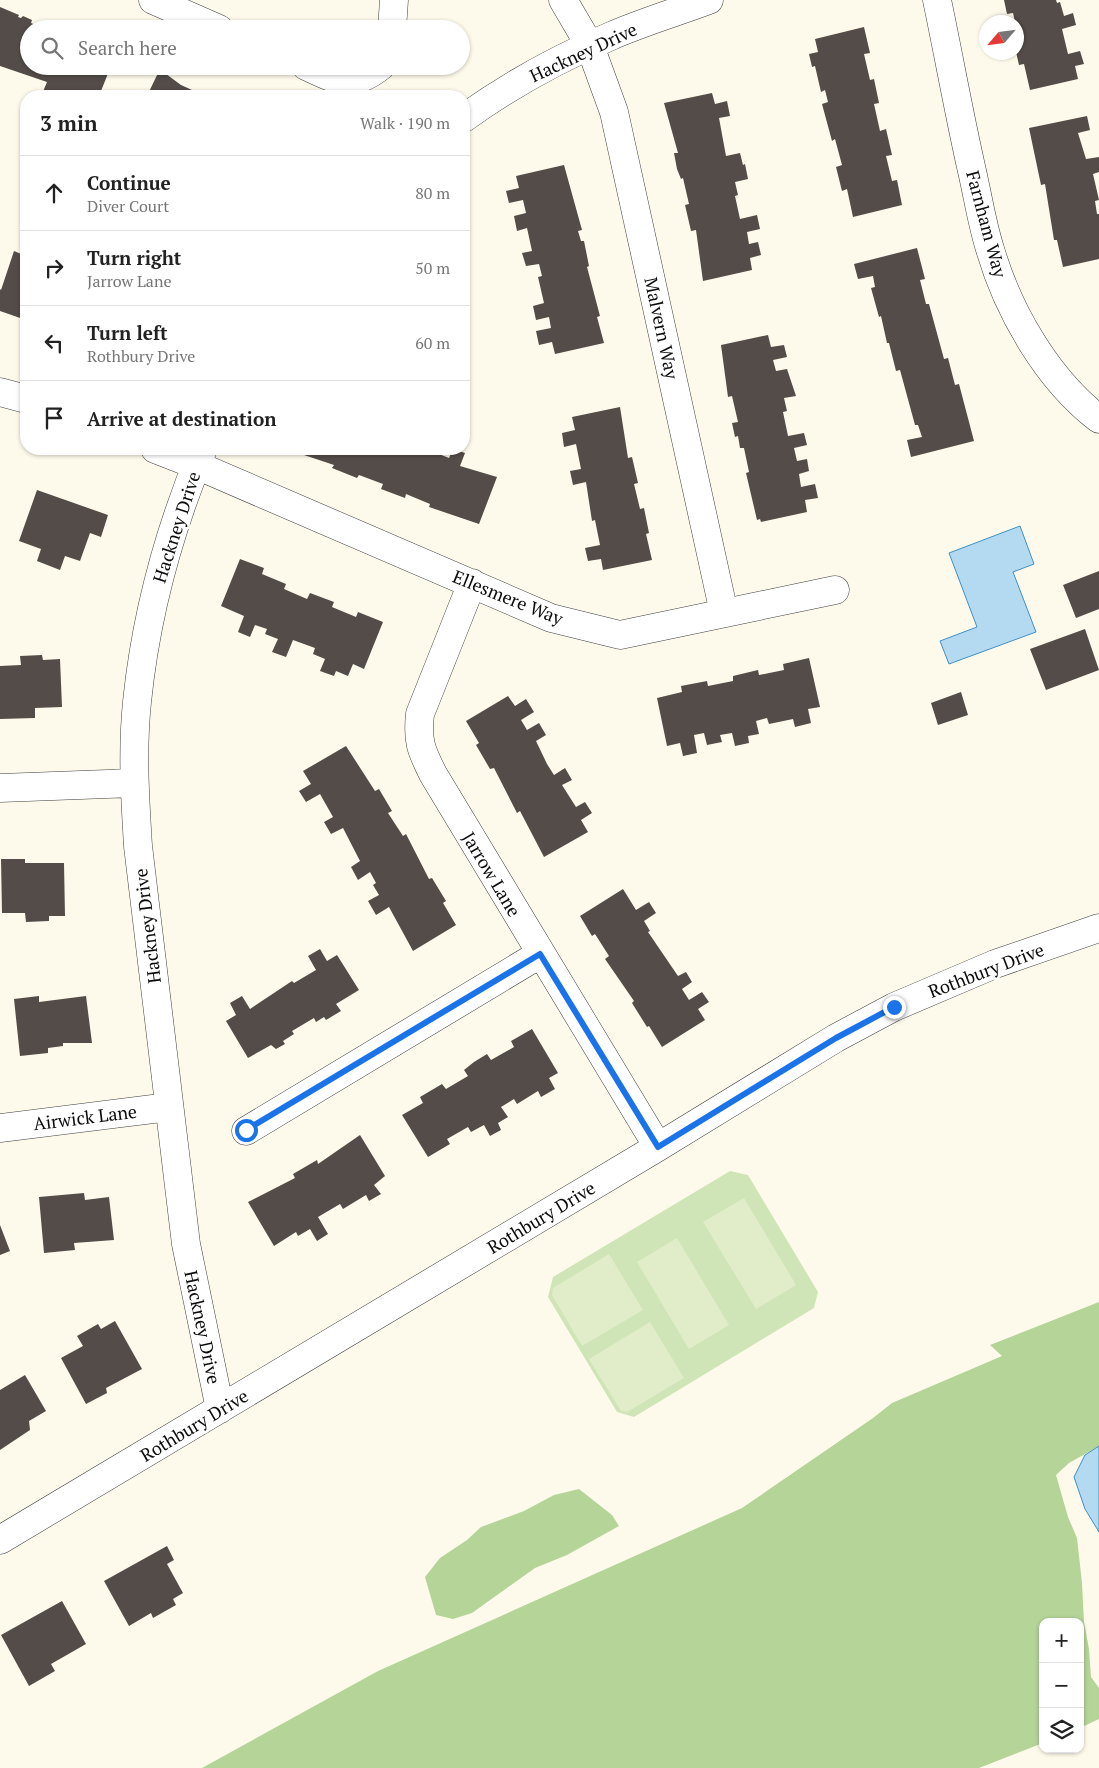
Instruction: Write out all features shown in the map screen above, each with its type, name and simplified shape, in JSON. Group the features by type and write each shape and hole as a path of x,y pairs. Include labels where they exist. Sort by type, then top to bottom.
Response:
{"street":[{"path":"153,0 199,20"},
{"path":"393,20 394,0"},
{"name":"Malvern Way","path":"563,0 590,46 614,112 724,613"},
{"name":"Hackney Drive","path":"470,114 498,94 547,66 612,35 709,0"},
{"name":"Farnham Way","path":"937,0 968,154 990,249 1006,294 1028,337 1056,376 1099,419"},
{"path":"326,75 337,80 354,80 369,75"},
{"path":"0,392 20,397"},
{"name":"Hackney Drive","path":"200,457 175,523 146,633 136,704 134,783 138,846 186,1244 220,1409"},
{"name":"Ellesmere Way","path":"200,457 551,618 620,635 835,590"},
{"name":"Jarrow Lane","path":"472,583 420,714 418,733 422,752 433,774 540,954 658,1147"},
{"path":"0,788 134,783"},
{"name":"Rothbury Drive","path":"0,1540 658,1147 836,1038 894,1007 995,964 1099,928"},
{"path":"246,1130 540,954"},
{"name":"Airwick Lane","path":"0,1128 169,1107"}],"green space":[{"path":"730,1171 748,1175 818,1292 814,1308 634,1417 617,1412 548,1297 553,1277"},
{"path":"744,1198 796,1285 756,1309 703,1222"},
{"path":"677,1238 729,1325 689,1349 637,1262"},
{"path":"609,1254 643,1310 582,1346 552,1295 553,1288"},
{"path":"1099,1302 1099,1446 1069,1463 1056,1475 1068,1517 1077,1538 1084,1618 1039,1618 1039,1745 979,1768 202,1768 378,1671 742,1508 892,1403 1002,1356 990,1345"},
{"path":"650,1322 684,1378 627,1412 621,1411 589,1359"},
{"path":"579,1489 612,1515 619,1526 567,1555 535,1568 472,1613 453,1619 436,1615 425,1577 440,1558 467,1540 481,1527 524,1511 554,1495"},
{"path":"1084,1622 1089,1649 1091,1677 1099,1688 1099,1719 1084,1726"}],"water":[{"path":"1020,526 1034,564 1013,572 1036,632 949,664 940,641 977,627 949,553"},
{"path":"1099,1446 1099,1532 1085,1509 1074,1477 1085,1455"}],"building":[{"path":"1004,0 1056,0 1057,3 1060,2 1064,16 1073,13 1076,25 1062,29 1068,54 1080,51 1084,64 1075,66 1078,79 1030,90 1024,64 1019,65 1018,60 1024,60 1024,15 1007,14"},
{"path":"0,7 19,15 18,17 21,18 23,16 32,20 20,20 20,73 0,66"},
{"path":"864,27 870,53 864,54 870,80 874,79 879,103 874,104 880,131 886,129 892,155 886,156 892,181 897,180 902,205 853,217 847,189 842,191 836,167 842,165 835,139 832,141 822,104 828,102 825,90 821,92 815,66 812,67 809,54 818,52 815,39"},
{"path":"26,75 107,75 101,90 44,90 47,82"},
{"path":"157,75 167,75 192,90 150,90"},
{"path":"712,93 715,104 727,101 730,116 719,118 726,156 740,153 743,165 745,164 748,179 735,182 738,195 735,196 740,219 757,215 760,229 747,232 749,244 758,242 761,255 750,258 752,270 703,281 696,230 691,231 685,205 689,204 683,178 681,179 677,169 674,153 678,153 664,103"},
{"path":"1087,116 1090,130 1078,133 1086,159 1099,157 1099,172 1093,174 1099,200 1095,201 1097,214 1099,214 1099,259 1063,267 1057,240 1054,240 1045,184 1041,185 1029,128"},
{"path":"564,165 582,230 578,231 581,241 584,241 589,266 587,267 600,316 597,317 604,343 555,354 552,342 539,345 536,331 551,328 549,317 536,320 533,306 544,303 538,277 542,276 539,264 526,266 522,253 532,251 527,228 517,231 514,216 526,213 523,200 509,203 506,191 519,188 516,176"},
{"path":"917,248 925,279 920,280 926,304 929,304 944,359 948,358 955,385 959,384 974,441 911,457 907,440 922,437 918,425 915,425 900,370 896,371 881,316 879,317 871,288 875,287 873,276 858,279 854,264"},
{"path":"14,251 20,254 20,318 0,311 1,290"},
{"path":"768,335 771,347 784,345 787,357 773,360 776,371 787,369 796,396 784,398 787,411 783,412 788,436 804,433 807,445 794,448 797,461 807,459 809,471 799,474 801,487 815,484 818,498 805,500 807,512 761,522 760,519 757,520 746,473 749,472 744,448 740,448 738,436 735,437 732,423 738,422 732,396 728,397 721,345"},
{"path":"620,407 628,458 632,457 638,483 634,484 640,509 644,508 649,533 646,534 652,560 603,570 601,559 588,561 585,548 600,545 595,520 592,521 586,482 573,485 570,471 581,469 576,444 564,447 562,433 575,430 572,417"},
{"path":"304,455 442,455 449,458 450,455 464,455 460,466 497,477 479,524 429,507 430,504 406,494 405,498 381,489 383,484 359,475 357,478 332,468 334,465"},
{"path":"37,490 108,515 101,537 90,533 80,561 65,556 60,570 37,561 41,549 19,541"},
{"path":"240,559 264,568 262,574 286,584 284,589 307,599 310,593 334,602 332,607 356,617 358,612 383,622 364,669 353,664 348,676 336,671 334,676 320,671 325,659 313,654 315,648 293,640 286,657 272,652 278,639 265,634 267,629 255,625 250,637 238,632 244,616 221,606"},
{"path":"1099,571 1099,609 1076,618 1063,585"},
{"path":"1085,629 1099,670 1046,690 1030,649"},
{"path":"42,655 43,660 60,659 62,707 35,708 35,718 0,719 0,666 21,665 20,656"},
{"path":"809,658 820,707 808,709 811,723 795,727 793,719 769,724 767,718 756,721 759,734 748,736 749,743 735,746 732,733 720,735 722,742 707,745 704,733 694,735 697,753 683,756 680,743 667,746 657,698 682,692 681,686 707,681 708,686 733,681 733,676 758,670 759,675 784,670 783,664"},
{"path":"961,692 968,715 938,725 931,703"},
{"path":"508,696 515,706 526,699 534,712 521,720 527,730 539,723 546,735 536,741 547,764 554,775 565,768 572,780 562,785 576,807 585,802 592,813 581,820 588,832 544,857 520,811 517,813 494,768 490,769 476,745 479,743 466,721"},
{"path":"346,746 375,791 379,789 392,811 388,813 403,836 406,834 429,879 432,878 446,901 443,903 456,925 413,951 389,907 376,915 368,901 379,895 373,885 376,883 370,872 358,880 351,867 360,861 343,828 331,834 324,822 333,817 320,794 306,802 299,791 311,784 303,771"},
{"path":"1,859 25,859 25,863 64,863 65,916 49,916 49,921 26,922 25,913 2,913"},
{"path":"623,889 636,910 649,902 656,913 644,921 650,931 648,932 678,976 686,972 692,982 682,989 689,1000 702,992 709,1002 698,1009 705,1020 662,1047 649,1026 647,1027 632,1003 634,1001 605,959 609,956 595,934 592,936 580,916"},
{"path":"320,949 327,961 337,955 359,990 336,1004 341,1011 326,1020 324,1017 316,1022 314,1018 292,1031 294,1034 283,1041 285,1044 276,1049 271,1045 248,1058 226,1021 236,1015 230,1003 242,996 250,1009 292,981 294,983 316,970 308,956"},
{"path":"39,996 39,1002 86,996 92,1043 63,1043 63,1046 48,1048 48,1053 20,1056 14,999"},
{"path":"532,1029 558,1073 549,1078 555,1089 541,1097 538,1091 517,1104 514,1099 501,1107 508,1117 498,1123 501,1130 490,1136 484,1125 471,1132 468,1127 447,1139 450,1144 428,1157 402,1115 423,1103 420,1097 442,1084 446,1089 468,1076 464,1070 487,1054 491,1060 514,1047 511,1041"},
{"path":"360,1135 385,1176 374,1185 381,1194 369,1201 366,1195 343,1209 340,1204 318,1217 328,1234 317,1241 310,1229 298,1236 296,1232 274,1246 248,1202 295,1178 293,1174 317,1160 318,1164"},
{"path":"84,1193 85,1200 109,1197 114,1240 74,1243 75,1250 44,1253 39,1197"},
{"path":"0,1225 10,1251 0,1255"},
{"path":"115,1321 142,1369 106,1388 107,1393 86,1404 61,1358 83,1346 77,1336 98,1324 101,1329"},
{"path":"25,1375 46,1411 29,1421 30,1430 0,1450 0,1390"},
{"path":"167,1546 174,1560 167,1564 183,1593 173,1599 176,1605 153,1618 151,1613 129,1626 104,1581"},
{"path":"62,1601 86,1644 51,1664 55,1671 29,1686 1,1635"}],"route":[{"path":"246,1130 540,954 658,1147 836,1038 894,1007"}]}
